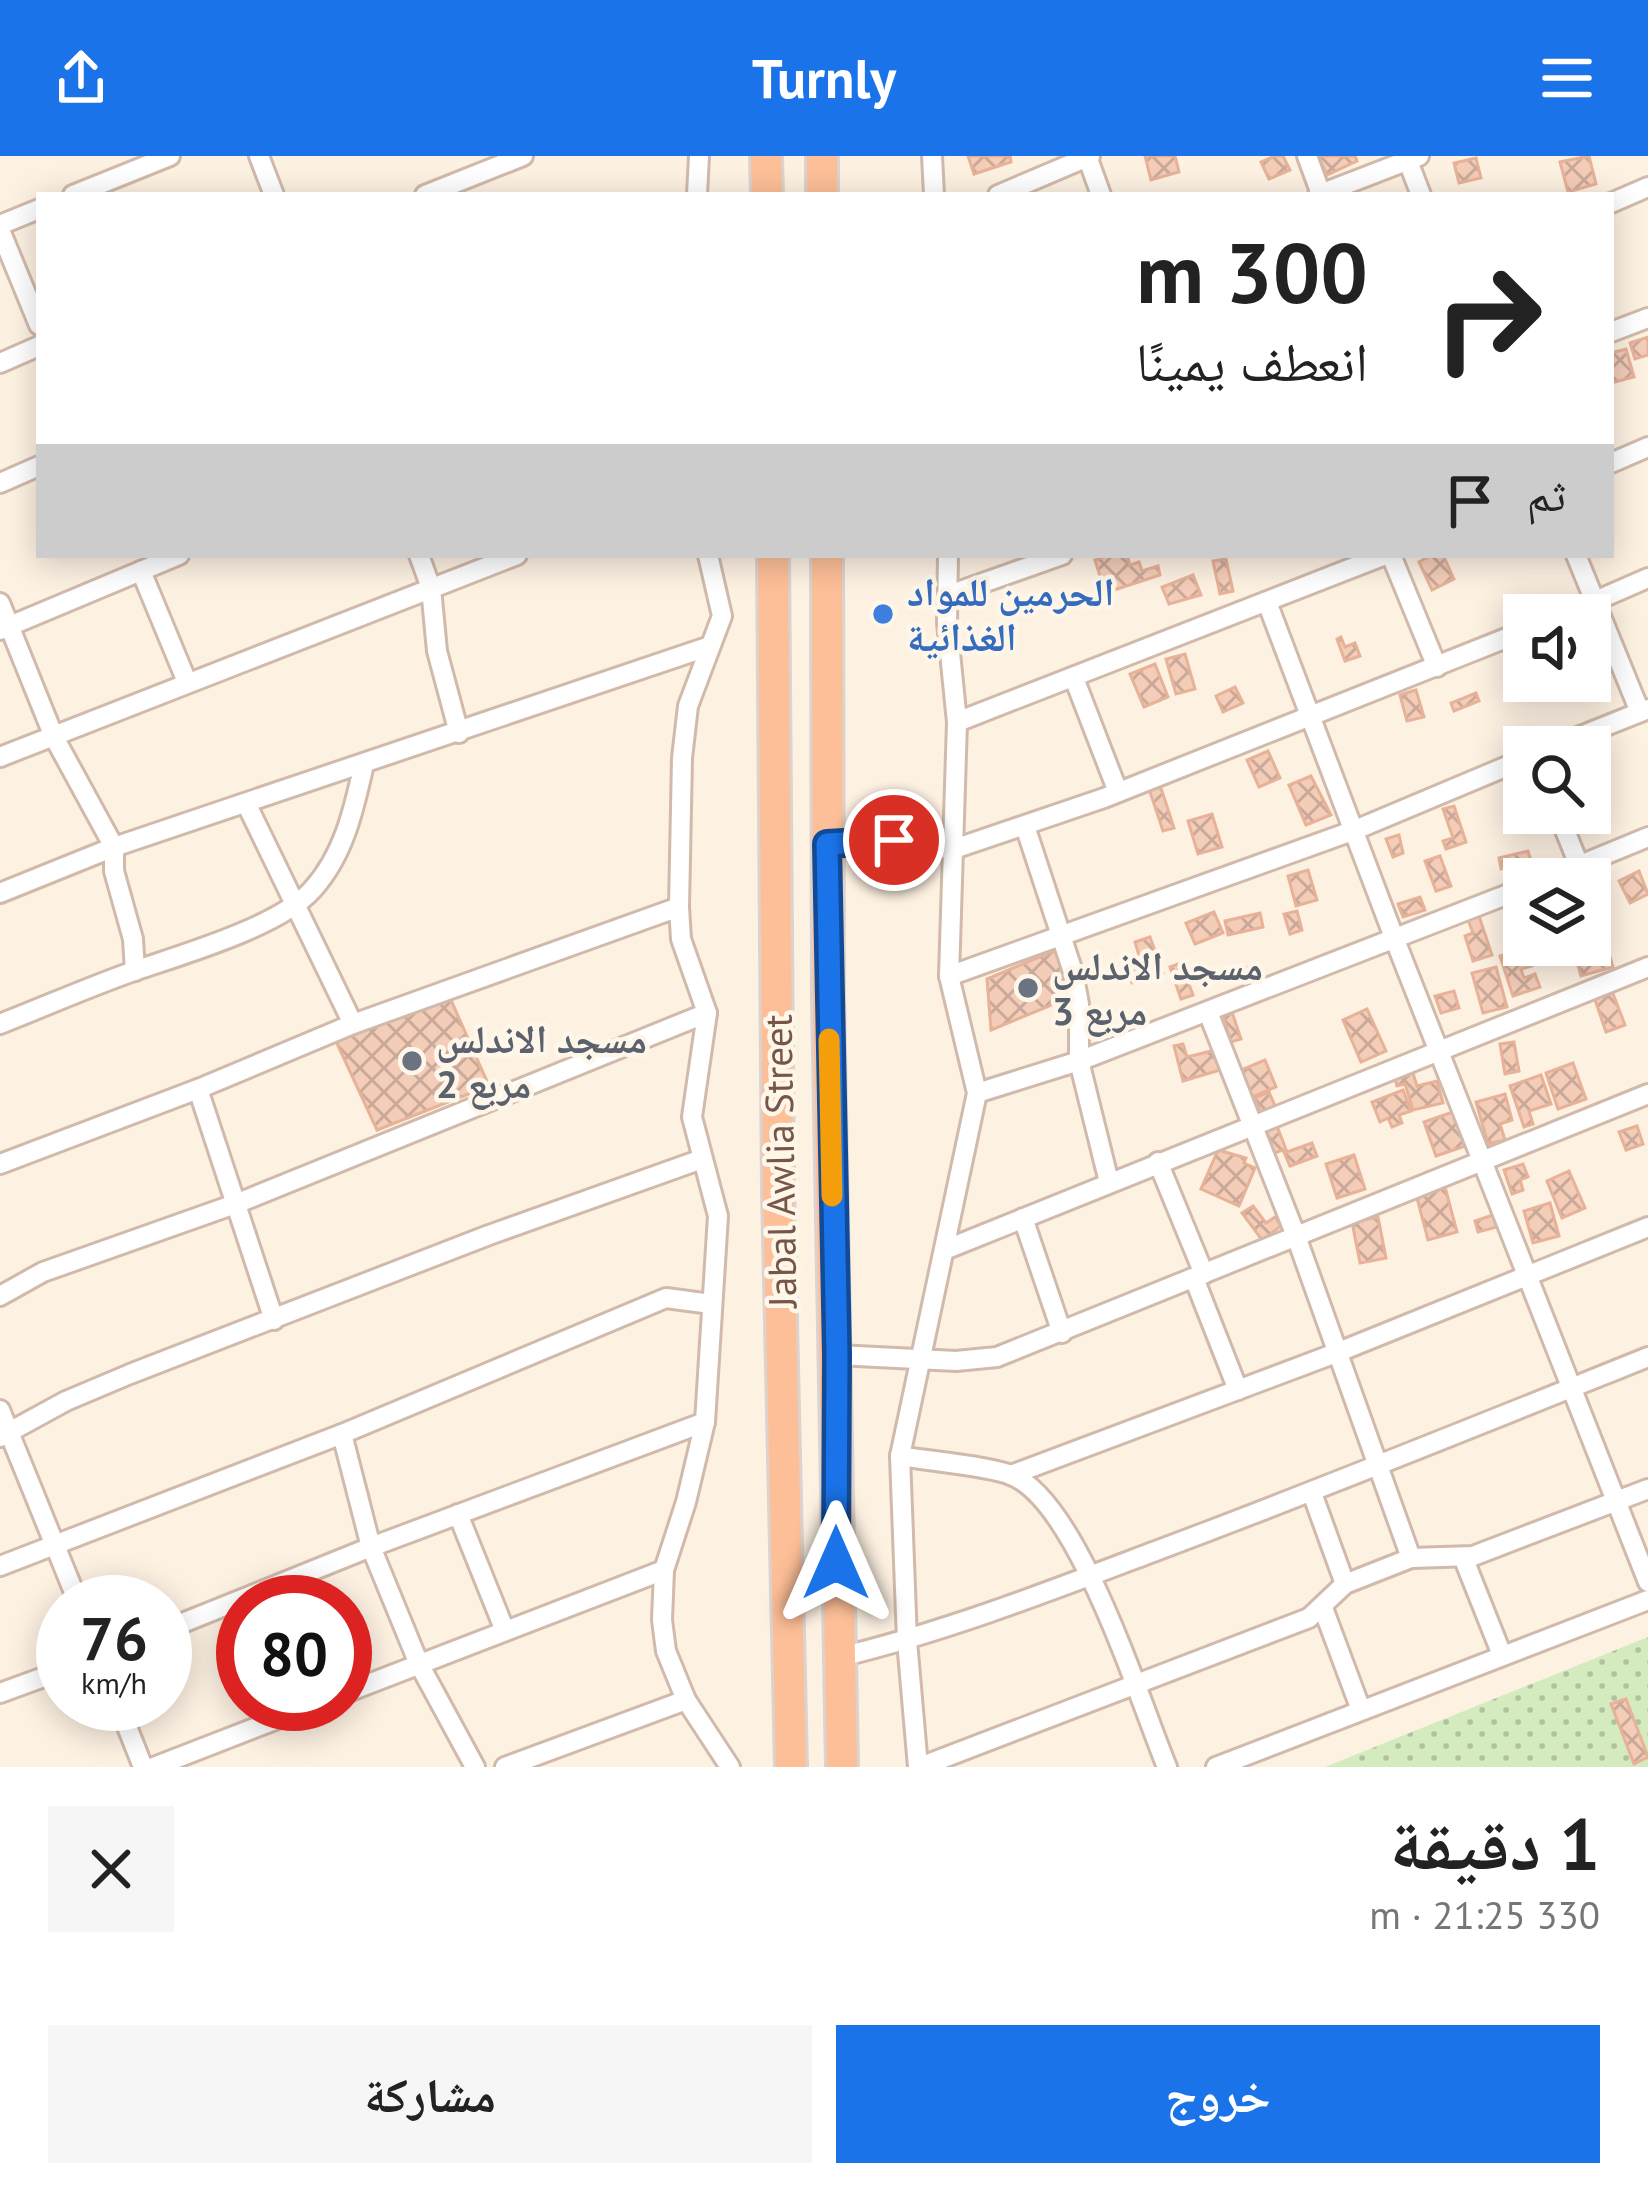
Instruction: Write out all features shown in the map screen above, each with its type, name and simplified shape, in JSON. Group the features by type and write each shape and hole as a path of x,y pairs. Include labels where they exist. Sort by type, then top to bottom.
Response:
{"highway":[{"path":"766,156 766,192"},
{"path":"822,156 822,192"},
{"name":"Jabal Awlia Street","path":"773,558 778,1189 791,1767"},
{"name":"Jabal Awlia Street","path":"827,558 842,1767"}],"street":[{"path":"81,192 170,156"},
{"path":"259,156 273,192"},
{"path":"433,192 524,156"},
{"path":"697,192 699,156"},
{"path":"932,156 934,192"},
{"path":"1005,192 1088,156 1100,192"},
{"path":"1307,156 1319,192"},
{"path":"1325,192 1413,158 1420,192"},
{"path":"1614,202 1648,187"},
{"path":"36,210 0,227 36,317"},
{"path":"1614,331 1648,318"},
{"path":"0,363 36,347"},
{"path":"1614,462 1648,447"},
{"path":"0,483 36,467"},
{"path":"4,629 172,558"},
{"path":"420,558 431,588 437,651 459,733"},
{"path":"0,757 509,558"},
{"path":"709,558 722,616 688,706 682,758 680,908 681,939 707,1013 692,1117 718,1216 705,1422 664,1570 662,1620 666,1651 686,1700 730,1767"},
{"path":"948,558 946,596 957,722 949,976 977,1093 901,1456 907,1641 919,1767 1309,1618 1346,1583 1411,1558 1463,1557 1648,1489"},
{"path":"946,596 1054,558"},
{"path":"1324,558 1331,576"},
{"path":"957,722 1380,558"},
{"path":"1389,558 1437,667"},
{"path":"1577,558 1592,594"},
{"path":"142,571 187,682"},
{"path":"1611,594 1648,578"},
{"path":"1267,602 1648,1582"},
{"path":"0,603 4,629 54,737 114,847 114,871 133,939 135,971"},
{"path":"1606,726 1644,711 1611,637"},
{"path":"827,844 914,841 951,850 1118,792 1503,640"},
{"path":"0,893 114,847 710,646"},
{"path":"1074,678 1118,792"},
{"path":"0,1024 182,956 295,907 334,858 350,824 364,764"},
{"path":"949,976 1355,830 1503,768"},
{"path":"245,803 352,1024"},
{"path":"1025,826 1063,936 1079,1004 1079,1061 1108,1182"},
{"path":"1596,858 1648,837"},
{"path":"977,1093 1079,1061 1503,896"},
{"path":"0,1164 352,1024 680,908"},
{"path":"947,1249 1648,968"},
{"path":"1208,1012 1296,1236 1411,1558"},
{"path":"0,1296 43,1272 238,1203 707,1013"},
{"path":"198,1089 274,1320"},
{"path":"837,1355 920,1360 997,1357 1648,1094"},
{"path":"4,1435 66,1401 489,1235 702,1159"},
{"path":"1158,1162 1238,1390"},
{"path":"1023,1218 1062,1333"},
{"path":"901,1456 1011,1474 1336,1353 1648,1227"},
{"path":"0,1566 342,1434 666,1298 712,1304"},
{"path":"840,1657 907,1641 1090,1576 1648,1357"},
{"path":"0,1410 4,1435 67,1575"},
{"path":"192,1619 705,1422"},
{"path":"342,1434 371,1547 419,1664 475,1767"},
{"path":"1011,1474 1058,1514 1090,1576 1167,1767"},
{"path":"1312,1492 1346,1583"},
{"path":"458,1514 506,1631"},
{"path":"1463,1557 1502,1655"},
{"path":"372,1682 664,1570"},
{"path":"1216,1767 1648,1600"},
{"path":"1323,1608 1361,1710"},
{"path":"0,1694 36,1680"},
{"path":"505,1767 686,1700"},
{"path":"129,1731 143,1767"},
{"path":"154,1767 247,1731"}],"green space":[{"path":"1648,1637 1648,1767 1325,1767"}],"building":[{"path":"968,156 1010,156 1011,162 974,174"},
{"path":"1145,156 1175,156 1179,172 1151,180"},
{"path":"1283,156 1290,170 1269,179 1261,162"},
{"path":"1318,156 1355,156 1357,161 1327,175"},
{"path":"1589,156 1596,184 1568,192 1560,162"},
{"path":"1476,158 1481,178 1459,183 1454,163"},
{"path":"1648,337 1648,355 1635,359 1630,343"},
{"path":"1626,349 1634,377 1614,382 1614,352"},
{"path":"1128,558 1130,565 1139,562 1142,571 1158,566 1160,575 1105,593 1095,560"},
{"path":"1444,558 1454,579 1432,590 1419,562"},
{"path":"1226,559 1233,591 1220,594 1213,561"},
{"path":"1193,575 1201,595 1169,604 1162,587"},
{"path":"1341,637 1345,647 1355,643 1360,656 1345,661 1337,639"},
{"path":"1185,654 1195,689 1176,694 1166,659"},
{"path":"1155,664 1168,697 1144,707 1130,674"},
{"path":"1235,687 1243,703 1223,712 1216,696"},
{"path":"1416,690 1424,717 1407,721 1400,695"},
{"path":"1476,693 1479,701 1454,711 1451,703"},
{"path":"1268,751 1280,778 1259,787 1247,760"},
{"path":"1311,776 1331,815 1306,825 1289,785"},
{"path":"1160,785 1174,828 1163,831 1149,789"},
{"path":"1454,806 1466,842 1446,849 1443,841 1453,838 1443,809"},
{"path":"1212,814 1222,847 1198,854 1188,821"},
{"path":"1399,835 1403,853 1393,857 1386,839"},
{"path":"1528,851 1530,858 1503,858 1501,869 1499,858"},
{"path":"1440,856 1451,886 1436,891 1425,861"},
{"path":"1308,870 1317,900 1296,906 1288,876"},
{"path":"1639,871 1648,894 1630,903 1619,881"},
{"path":"1420,897 1425,910 1403,917 1398,904"},
{"path":"1297,911 1302,930 1290,934 1284,914"},
{"path":"1214,912 1223,933 1195,944 1186,923"},
{"path":"1260,913 1263,927 1228,935 1225,921"},
{"path":"1478,913 1492,955 1473,961 1465,936 1473,933 1467,917"},
{"path":"1150,937 1163,973 1132,983 1125,964 1140,959 1135,942"},
{"name":"مسجد الاندلس مربع 3","path":"1056,950 1071,997 991,1030 987,979"},
{"path":"1611,960 1613,967 1581,976 1578,966 1611,966"},
{"path":"1181,963 1193,995 1181,999 1170,967"},
{"path":"1257,964 1264,982 1249,988 1243,969"},
{"path":"1503,966 1532,966 1521,969 1524,978 1535,974 1540,987 1513,996"},
{"path":"1496,967 1507,1007 1483,1013 1472,973"},
{"name":"مسجد الاندلس مربع 2","path":"447,991 489,1086 377,1130 334,1037"},
{"path":"1454,991 1459,1008 1441,1013 1435,996"},
{"path":"1612,991 1625,1025 1606,1032 1594,997"},
{"path":"1367,1009 1386,1051 1361,1062 1343,1020"},
{"path":"1232,1012 1241,1039 1231,1042 1223,1016"},
{"path":"1514,1042 1519,1071 1505,1074 1500,1044"},
{"path":"1183,1044 1187,1057 1215,1050 1220,1070 1183,1081 1174,1046"},
{"path":"1265,1060 1276,1087 1252,1097 1241,1070"},
{"path":"1573,1063 1586,1099 1558,1109 1546,1073"},
{"path":"1412,1070 1417,1086 1437,1081 1443,1103 1413,1110 1405,1084 1397,1086 1394,1075"},
{"path":"1541,1075 1551,1104 1529,1111 1533,1124 1524,1127 1510,1086"},
{"path":"1403,1090 1411,1111 1399,1115 1402,1123 1392,1127 1388,1118 1380,1122 1372,1102"},
{"path":"1269,1092 1275,1106 1261,1112 1254,1098"},
{"path":"1505,1094 1512,1120 1500,1124 1505,1140 1488,1144 1476,1102"},
{"path":"1456,1111 1468,1145 1436,1156 1424,1122"},
{"path":"1275,1121 1287,1152 1312,1143 1317,1156 1290,1166 1283,1150 1274,1153 1264,1125"},
{"path":"1637,1126 1643,1144 1626,1150 1619,1132"},
{"path":"1218,1150 1246,1158 1244,1163 1255,1168 1239,1206 1201,1189"},
{"path":"1354,1155 1365,1189 1337,1198 1326,1164"},
{"path":"1523,1164 1528,1177 1520,1180 1523,1190 1512,1194 1504,1170"},
{"path":"1569,1171 1585,1208 1562,1218 1547,1181"},
{"path":"1445,1187 1457,1232 1428,1240 1416,1194"},
{"path":"1550,1203 1559,1236 1533,1243 1524,1211"},
{"path":"1253,1206 1266,1223 1275,1217 1281,1226 1262,1240 1242,1213"},
{"path":"1493,1215 1497,1227 1478,1232 1475,1221"},
{"path":"1378,1217 1386,1258 1360,1263 1352,1222"},
{"path":"1626,1699 1648,1757 1634,1764 1611,1704"}],"slow traffic":[{"path":"829,1039 832,1196"}],"place":[{"name":"الحرمين للمواد الغذائية","path":"883,614"},
{"name":"مسجد الاندلس مربع 3","path":"1028,988"},
{"name":"مسجد الاندلس مربع 2","path":"412,1061"}],"route":[{"path":"836,1563 837,1355 827,844 894,840"}]}
